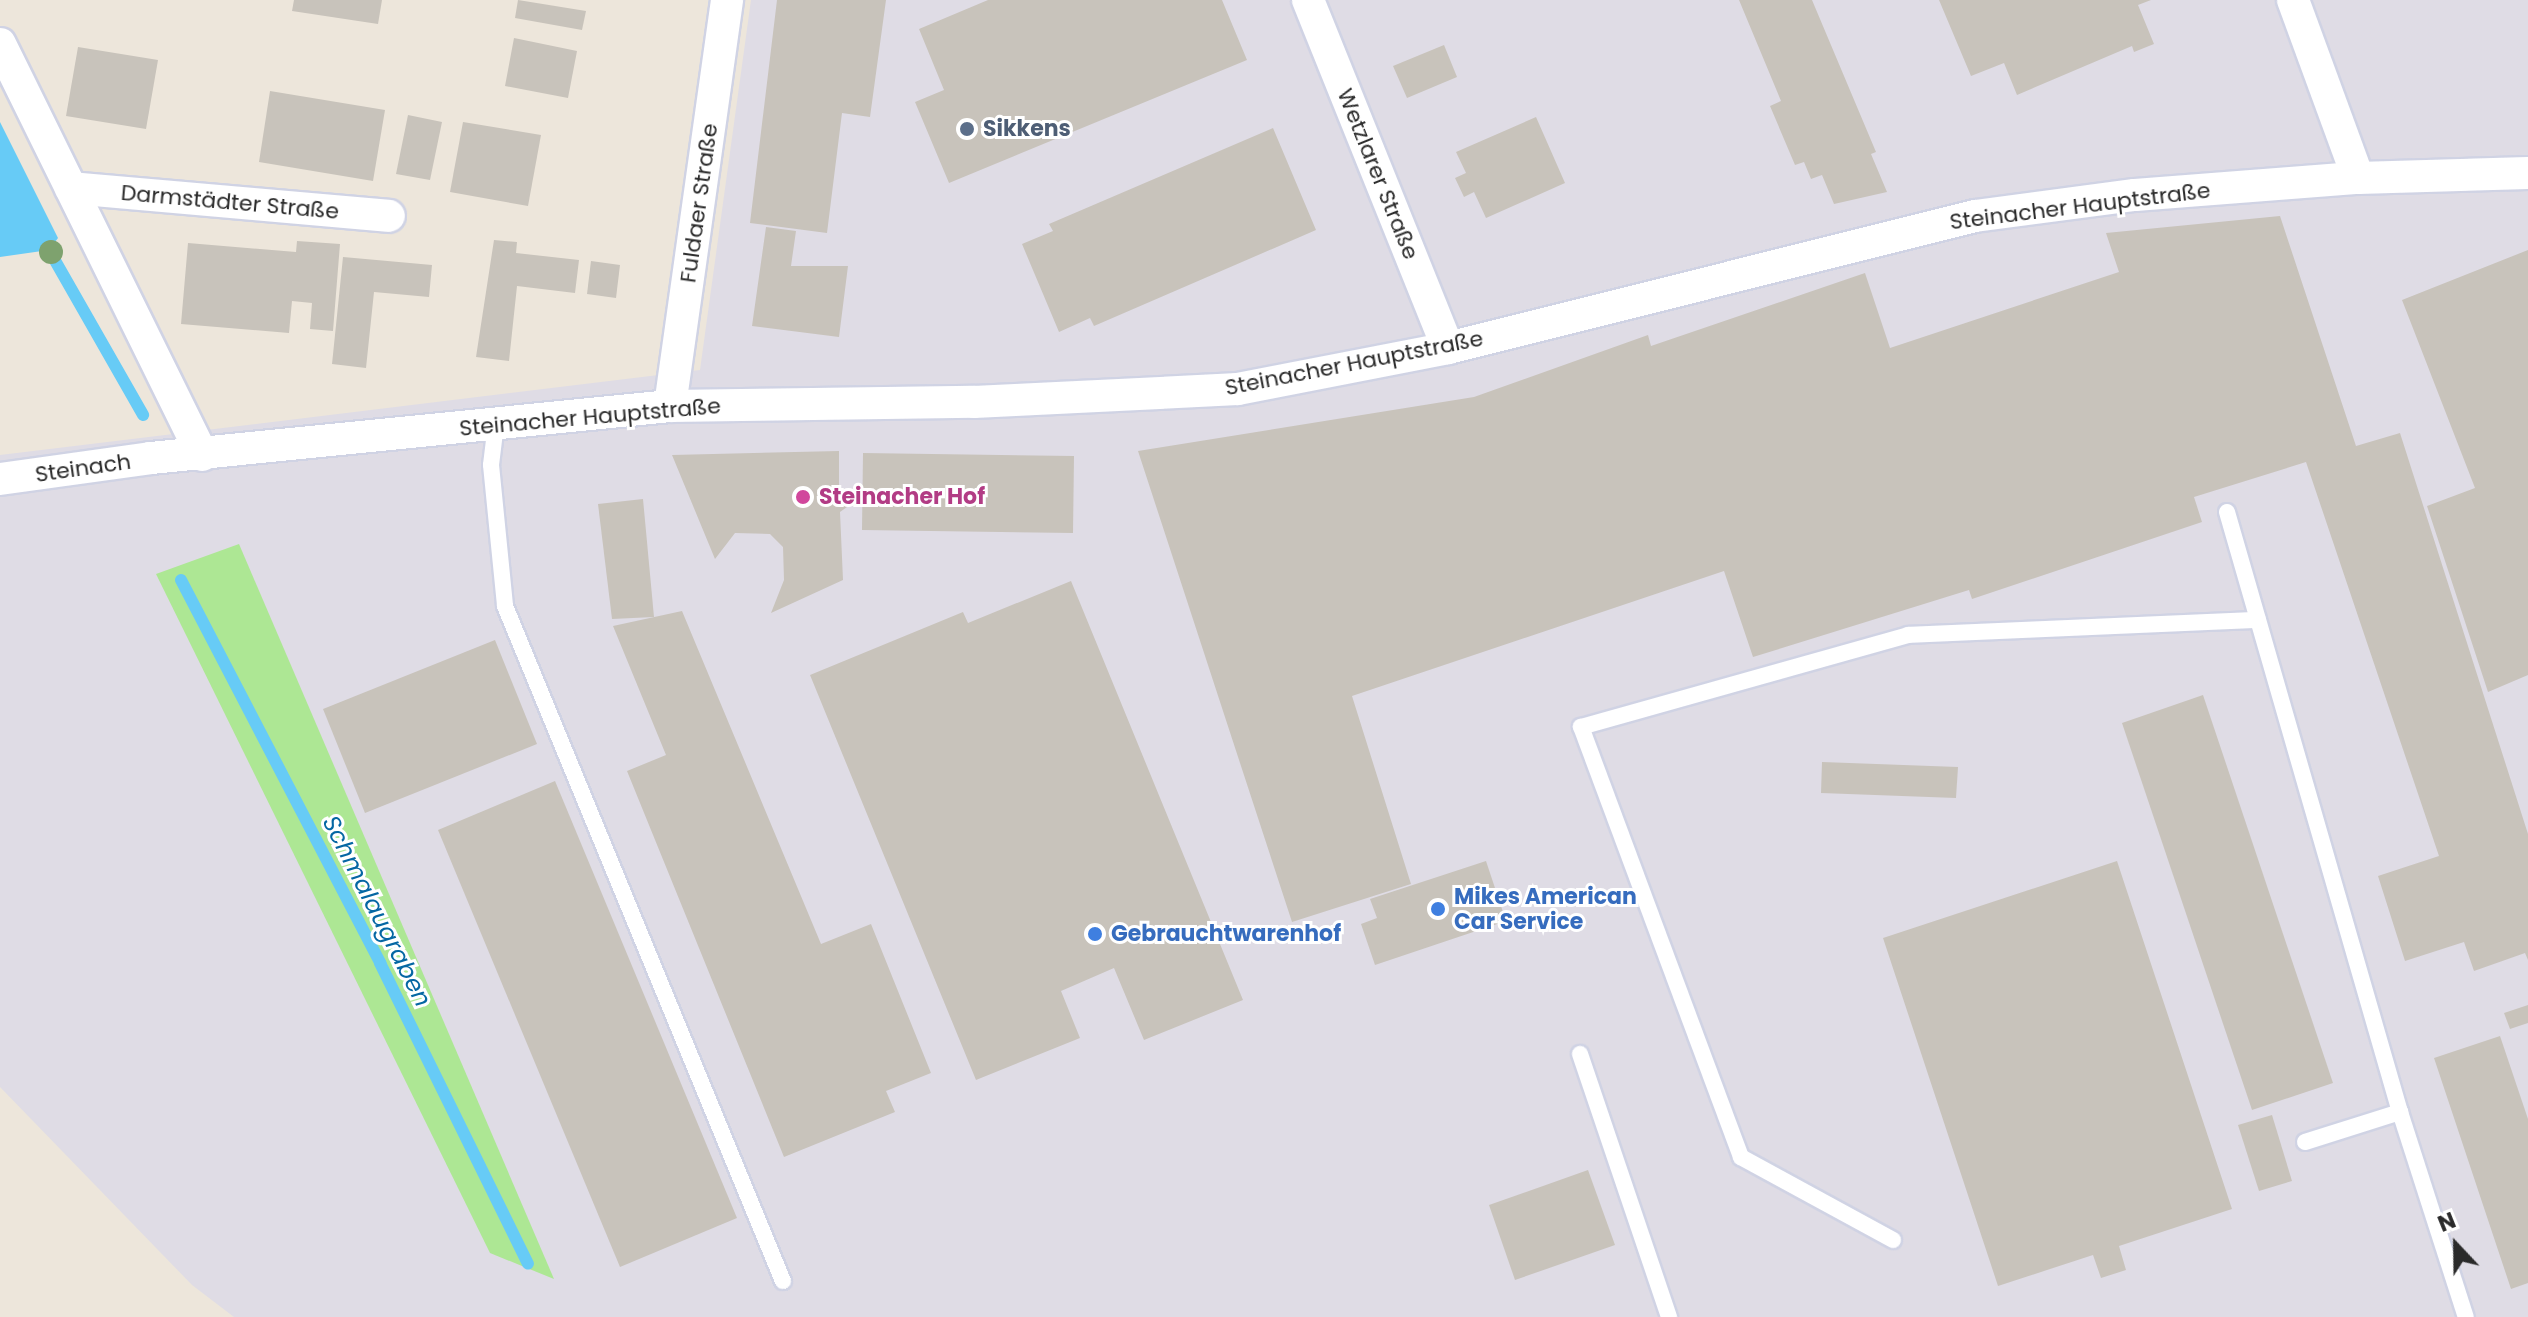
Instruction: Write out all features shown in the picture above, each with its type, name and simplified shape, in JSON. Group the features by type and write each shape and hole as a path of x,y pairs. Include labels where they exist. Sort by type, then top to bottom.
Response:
{"street":[{"name":"Fuldaer Straße","path":"670,406 727,0"},
{"name":"Wetzlarer Straße","path":"1308,0 1448,348"},
{"path":"2293,0 2358,178"},
{"path":"0,44 202,455"},
{"name":"Steinacher Hauptstraße","path":"166,457 670,406 974,402 1238,389 1448,348 1975,216 2135,195 2358,178 2528,173"},
{"name":"Darmstädter Straße","path":"71,188 389,216"},
{"name":"Steinach","path":"0,479 166,457"}],"lane":[{"path":"496,424 491,465 505,606 783,1281"},
{"path":"2227,512 2400,1112 2466,1317"},
{"path":"1893,1240 1741,1157 1581,727 1908,635 2258,620"},
{"path":"1580,1054 1669,1317"},
{"path":"2305,1142 2400,1112"}],"shaded area":[{"path":"751,0 2528,0 2528,1317 234,1317 192,1285 0,1087 0,455 700,370"}],"green space":[{"path":"239,544 554,1279 490,1253 156,574"}],"water":[{"path":"0,122 58,238 49,250 0,257"}],"building":[{"path":"294,0 382,0 378,24 292,11"},
{"path":"518,0 586,11 582,30 515,18"},
{"path":"777,0 886,0 870,117 842,113 827,233 750,223"},
{"path":"988,0 1222,0 1247,60 949,183 915,102 944,90 919,29"},
{"path":"1739,0 1812,0 1876,152 1871,154 1887,192 1834,204 1822,175 1811,179 1804,162 1795,165 1770,106 1781,101"},
{"path":"1939,0 2151,0 2138,5 2154,44 2134,52 2132,46 2017,95 2004,63 1971,76"},
{"path":"514,38 577,51 568,98 505,86"},
{"path":"1444,45 1457,77 1407,98 1393,66"},
{"path":"78,47 158,60 146,129 66,116"},
{"path":"270,91 385,110 373,181 259,162"},
{"path":"408,115 442,122 430,180 396,174"},
{"path":"1536,117 1565,183 1486,218 1474,192 1464,197 1455,178 1466,173 1456,152"},
{"path":"463,122 541,135 528,206 450,192"},
{"path":"1273,128 1316,230 1094,326 1090,318 1059,332 1022,244 1053,231 1049,224"},
{"path":"2280,216 2356,446 2400,433 2528,834 2528,960 2525,953 2474,971 2464,942 2405,961 2378,876 2439,856 2306,462 2194,497 2202,522 1972,599 1969,590 1753,657 1724,571 1352,696 1411,884 1292,922 1138,451 1474,397 1648,335 1651,346 1865,273 1890,348 2119,272 2106,233"},
{"path":"766,227 796,231 791,266 848,266 839,337 752,326"},
{"path":"494,240 517,242 516,253 579,260 575,293 517,286 509,361 476,357"},
{"path":"297,241 340,244 333,331 310,329 312,303 292,301 289,333 181,324 188,243 296,252"},
{"path":"2528,250 2528,675 2488,692 2427,506 2475,488 2402,300"},
{"path":"343,257 432,265 429,297 374,292 366,368 332,364"},
{"path":"591,261 620,265 616,298 587,294"},
{"path":"839,451 839,491 847,498 847,507 840,512 843,580 771,613 784,580 783,547 770,534 735,533 715,559 672,455"},
{"path":"863,453 1074,456 1073,533 862,530"},
{"path":"643,499 654,617 612,619 598,504"},
{"path":"1071,581 1243,1000 1144,1040 1114,968 1061,991 1080,1038 976,1080 810,675 963,612 968,623"},
{"path":"682,611 821,944 871,924 931,1073 886,1091 895,1112 784,1157 627,771 666,755 613,626"},
{"path":"495,640 537,744 365,813 323,709"},
{"path":"2203,695 2333,1083 2252,1110 2122,723"},
{"path":"1822,762 1958,767 1956,798 1821,793"},
{"path":"555,781 737,1218 620,1267 438,830"},
{"name":"Mikes American Car Service","path":"1486,861 1506,921 1375,965 1361,924 1377,918 1370,899"},
{"path":"2117,861 2232,1209 2119,1246 2126,1270 2101,1278 2093,1255 1998,1286 1883,938"},
{"path":"2528,1005 2528,1023 2510,1029 2504,1013"},
{"path":"2500,1036 2528,1119 2528,1283 2511,1289 2434,1058"},
{"path":"2272,1115 2292,1181 2259,1191 2238,1125"},
{"path":"1588,1170 1615,1245 1515,1280 1489,1205"}],"waterway":[{"name":"Schmalaugraben","path":"49,250 143,415"},
{"name":"Schmalaugraben","path":"181,580 380,963 528,1264"}],"place":[{"name":"Sikkens","path":"967,129"},
{"name":"Steinacher Hof","path":"803,497"},
{"name":"Mikes American Car Service","path":"1438,909"},
{"name":"Gebrauchtwarenhof","path":"1095,934"}]}
